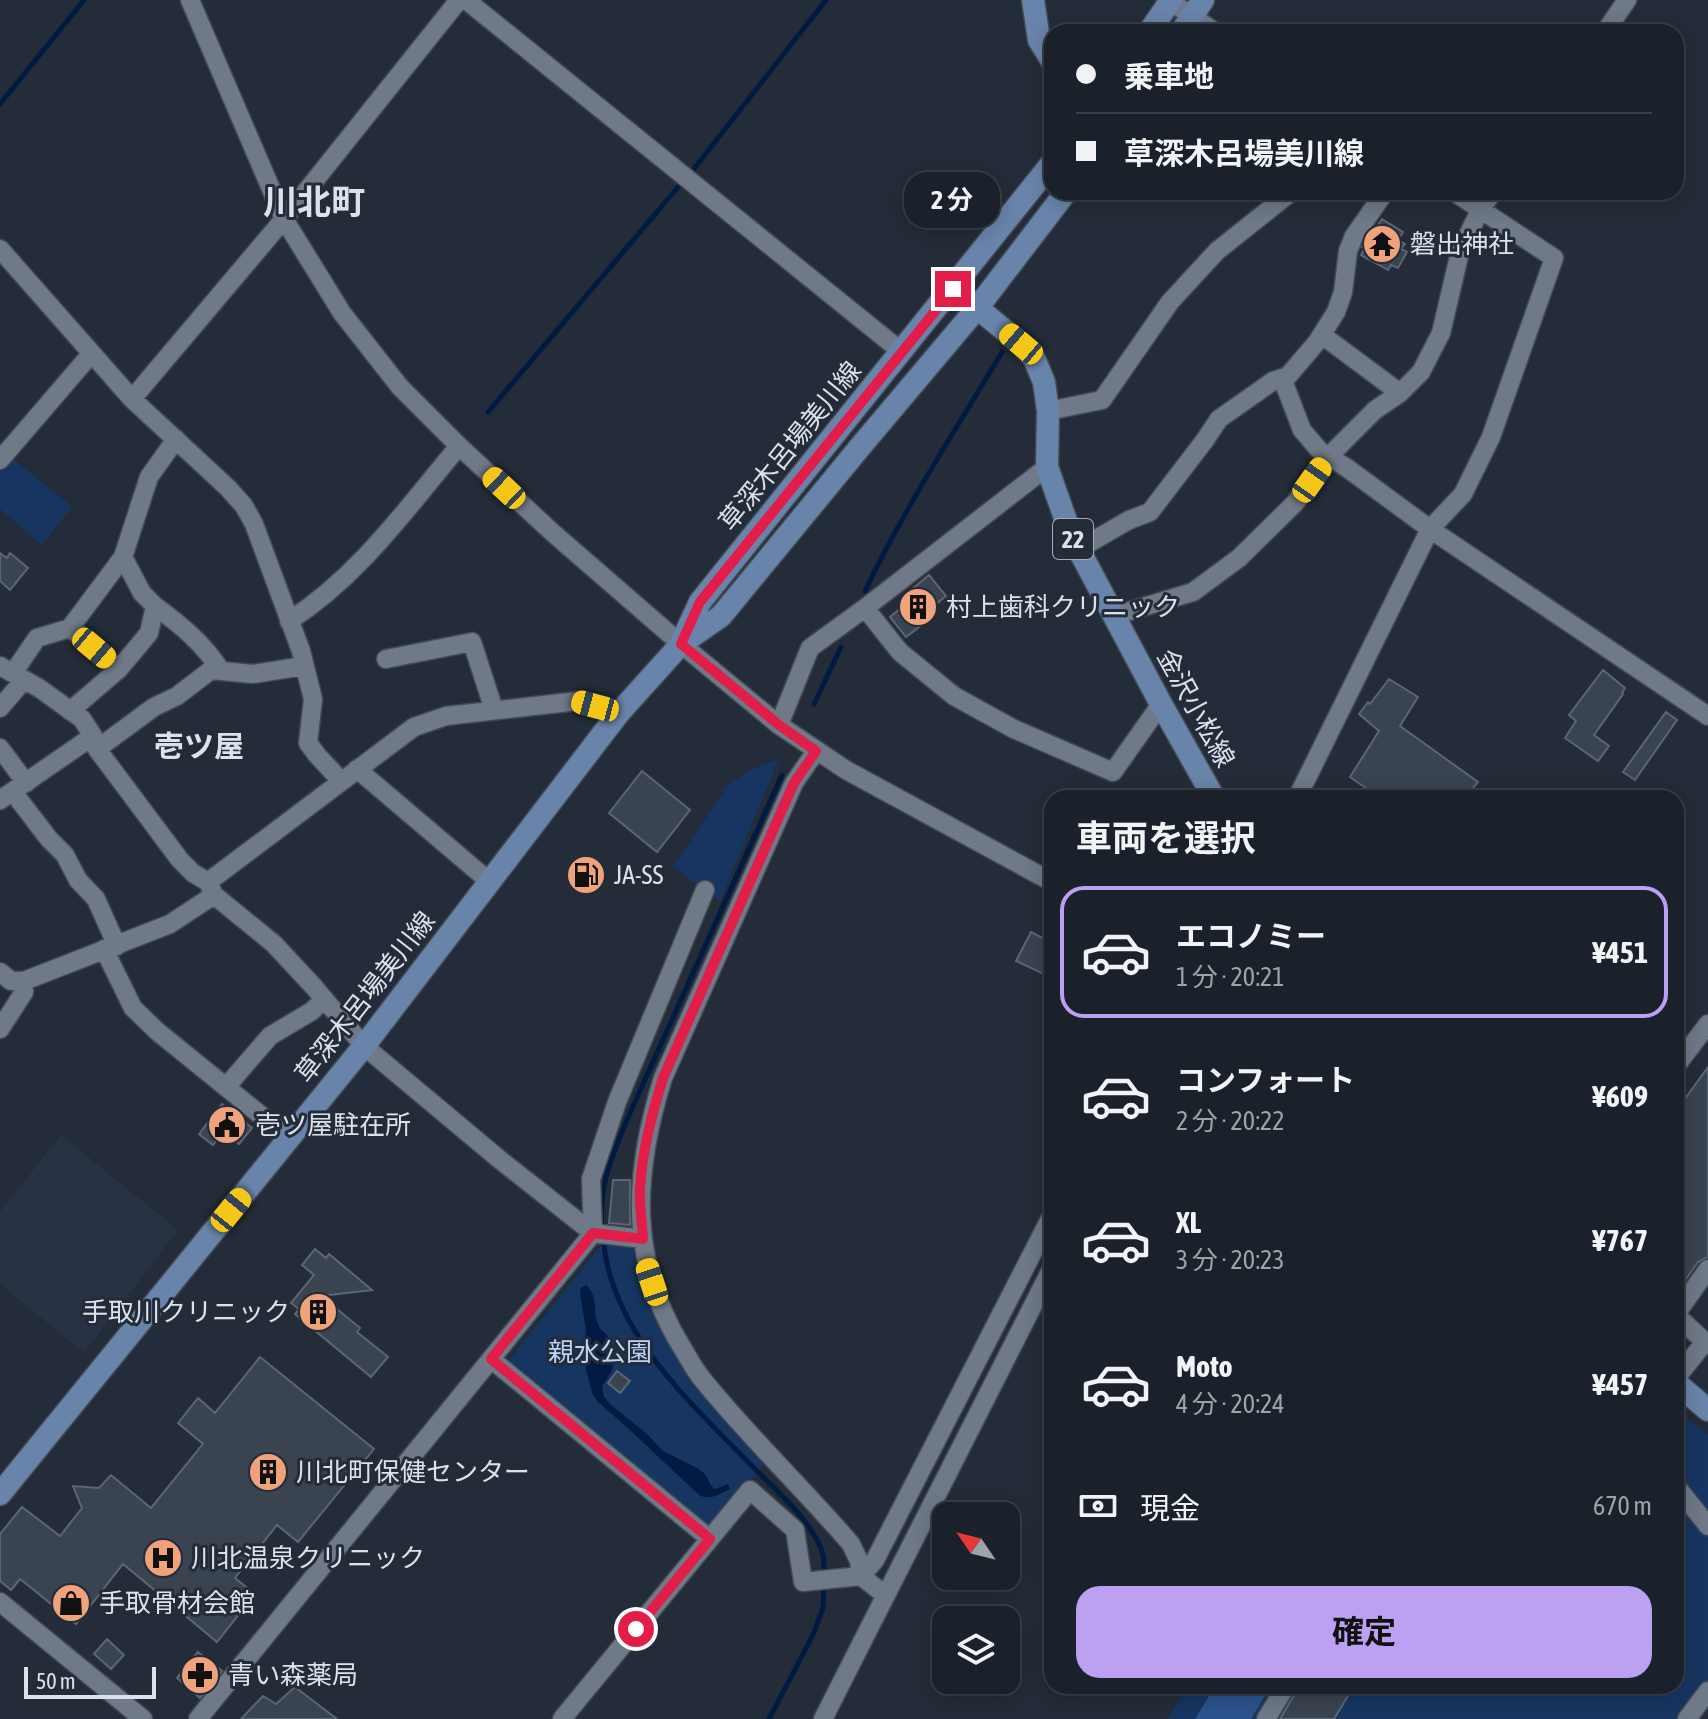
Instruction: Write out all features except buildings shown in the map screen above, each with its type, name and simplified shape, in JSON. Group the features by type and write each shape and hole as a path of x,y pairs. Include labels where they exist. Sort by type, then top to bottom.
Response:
{"main road":[{"path":"1033,0 1039,40 1044,48"},
{"path":"1154,24 1171,0"},
{"path":"953,289 1044,173"},
{"path":"978,307 1060,200"},
{"name":"草深木呂場美川線","path":"681,644 700,602 953,289"},
{"name":"金沢小松線","path":"953,289 978,307 1034,358 1044,382 1048,411 1047,467 1071,535 1209,790"},
{"name":"草深木呂場美川線","path":"0,1494 364,1046 618,714 681,644 721,616 978,307"},
{"path":"1684,1388 1706,1408"}],"street":[{"path":"190,0 284,219 342,313 400,387 543,524 779,725 846,770 1044,878"},
{"path":"132,399 284,219 459,0"},
{"path":"466,0 902,352"},
{"path":"1171,0 1192,16"},
{"path":"1610,24 1627,0"},
{"path":"1048,411 1102,400 1170,302 1217,251 1281,200"},
{"path":"1079,549 1129,520 1150,512 1219,419 1273,381 1288,376 1322,335 1336,312 1343,292 1348,251 1354,236 1379,200"},
{"path":"1301,790 1430,529 1463,494 1491,437 1554,258 1466,200"},
{"path":"1113,616 1193,592 1239,558 1295,503 1328,457 1375,410 1400,393 1421,372 1441,333 1460,252 1487,200"},
{"path":"0,249 132,399 213,473 244,506 254,524 301,651 313,699 308,743 341,781"},
{"path":"1322,335 1400,393"},
{"path":"0,460 91,354"},
{"path":"1282,378 1302,430 1320,451 1708,716"},
{"path":"0,708 12,673 37,638 70,628 123,557 149,477 176,439"},
{"path":"289,621 310,608 355,569 459,446"},
{"path":"779,725 810,648 1047,467"},
{"path":"123,557 142,593 182,626 209,653 221,671"},
{"path":"70,711 119,669 149,633 155,606"},
{"path":"865,608 900,652 954,696 1014,729 1113,772 1161,704"},
{"path":"70,628 119,669"},
{"path":"386,659 472,642 494,710"},
{"path":"13,791 177,696 211,670 253,674 304,666"},
{"path":"12,673 82,719 95,742 180,860 274,944 364,1046 593,1233 643,1239"},
{"path":"0,972 11,981 24,981 170,924 341,781 414,727 446,716 578,701 618,714"},
{"path":"0,748 13,791 65,855 78,880 96,899 133,1008 158,1032 289,1138"},
{"path":"816,751 794,783 663,1078 645,1148 640,1190 646,1264 657,1300 674,1335 701,1378 851,1544 859,1561 854,1577"},
{"path":"357,769 490,882"},
{"path":"198,1719 593,1233 591,1179 617,1102 705,890"},
{"path":"0,1029 24,992 24,981"},
{"path":"226,1087 270,1036 312,1011 324,999"},
{"path":"1684,1056 1708,1024"},
{"path":"562,1719 750,1490 795,1530 803,1582 854,1577 875,1560 1044,1231"},
{"path":"1684,1304 1708,1269"},
{"path":"823,1719 1044,1284"},
{"path":"1684,1323 1706,1344 1684,1371"},
{"path":"491,1359 710,1539"},
{"path":"1684,1496 1708,1526"},
{"path":"854,1577 885,1595"},
{"path":"0,1602 143,1719"},
{"path":"1687,1719 1708,1691"},
{"path":"1266,1719 1281,1694"}],"shaded area":[{"path":"61,1135 178,1230 84,1353 0,1284 0,1212"},
{"path":"586,1285 594,1298 598,1325 610,1340 614,1360 602,1386 604,1397 663,1451 705,1474 712,1487 716,1489 728,1484 730,1489 711,1497 699,1495 593,1395 584,1356 586,1330 580,1293"},
{"path":"1210,1694 1266,1694 1251,1719 1195,1719"}],"green space":[{"path":"12,458 72,507 42,545 0,509 0,472"},
{"path":"779,759 720,901 673,867 723,788 750,770"},
{"name":"親水公園","path":"603,1243 636,1246 634,1257 651,1307 689,1379 768,1460 709,1528 508,1361"},
{"path":"1684,1416 1708,1435 1708,1705 1697,1719 1168,1719 1183,1694 1684,1694"}],"waterway":[{"path":"0,104 84,0"},
{"path":"693,170 826,0"},
{"path":"488,412 678,187"},
{"path":"865,591 914,499 1002,352"},
{"path":"814,704 841,647"},
{"path":"602,1228 604,1186 620,1136 782,775"},
{"path":"603,1238 609,1273 621,1306 638,1336 682,1393 802,1518 822,1551 825,1576"},
{"path":"769,1719 813,1635 823,1608 824,1586"}],"place":[{"name":"磐出神社","path":"1382,244"},
{"name":"村上歯科クリニック","path":"918,607"},
{"name":"JA-SS","path":"586,875"},
{"name":"壱ツ屋駐在所","path":"227,1125"},
{"name":"手取川クリニック","path":"318,1312"},
{"name":"川北町保健センター","path":"268,1472"},
{"name":"川北温泉クリニック","path":"163,1558"},
{"name":"手取骨材会館","path":"71,1603"},
{"name":"青い森薬局","path":"200,1675"}],"district":[{"name":"川北町","path":"314,201"},
{"name":"壱ツ屋","path":"199,746"}],"route":[{"path":"636,1629 710,1539 491,1359 593,1233 643,1239 640,1190 645,1148 663,1078 794,783 816,751 779,725 681,644 700,602 953,289"}]}
